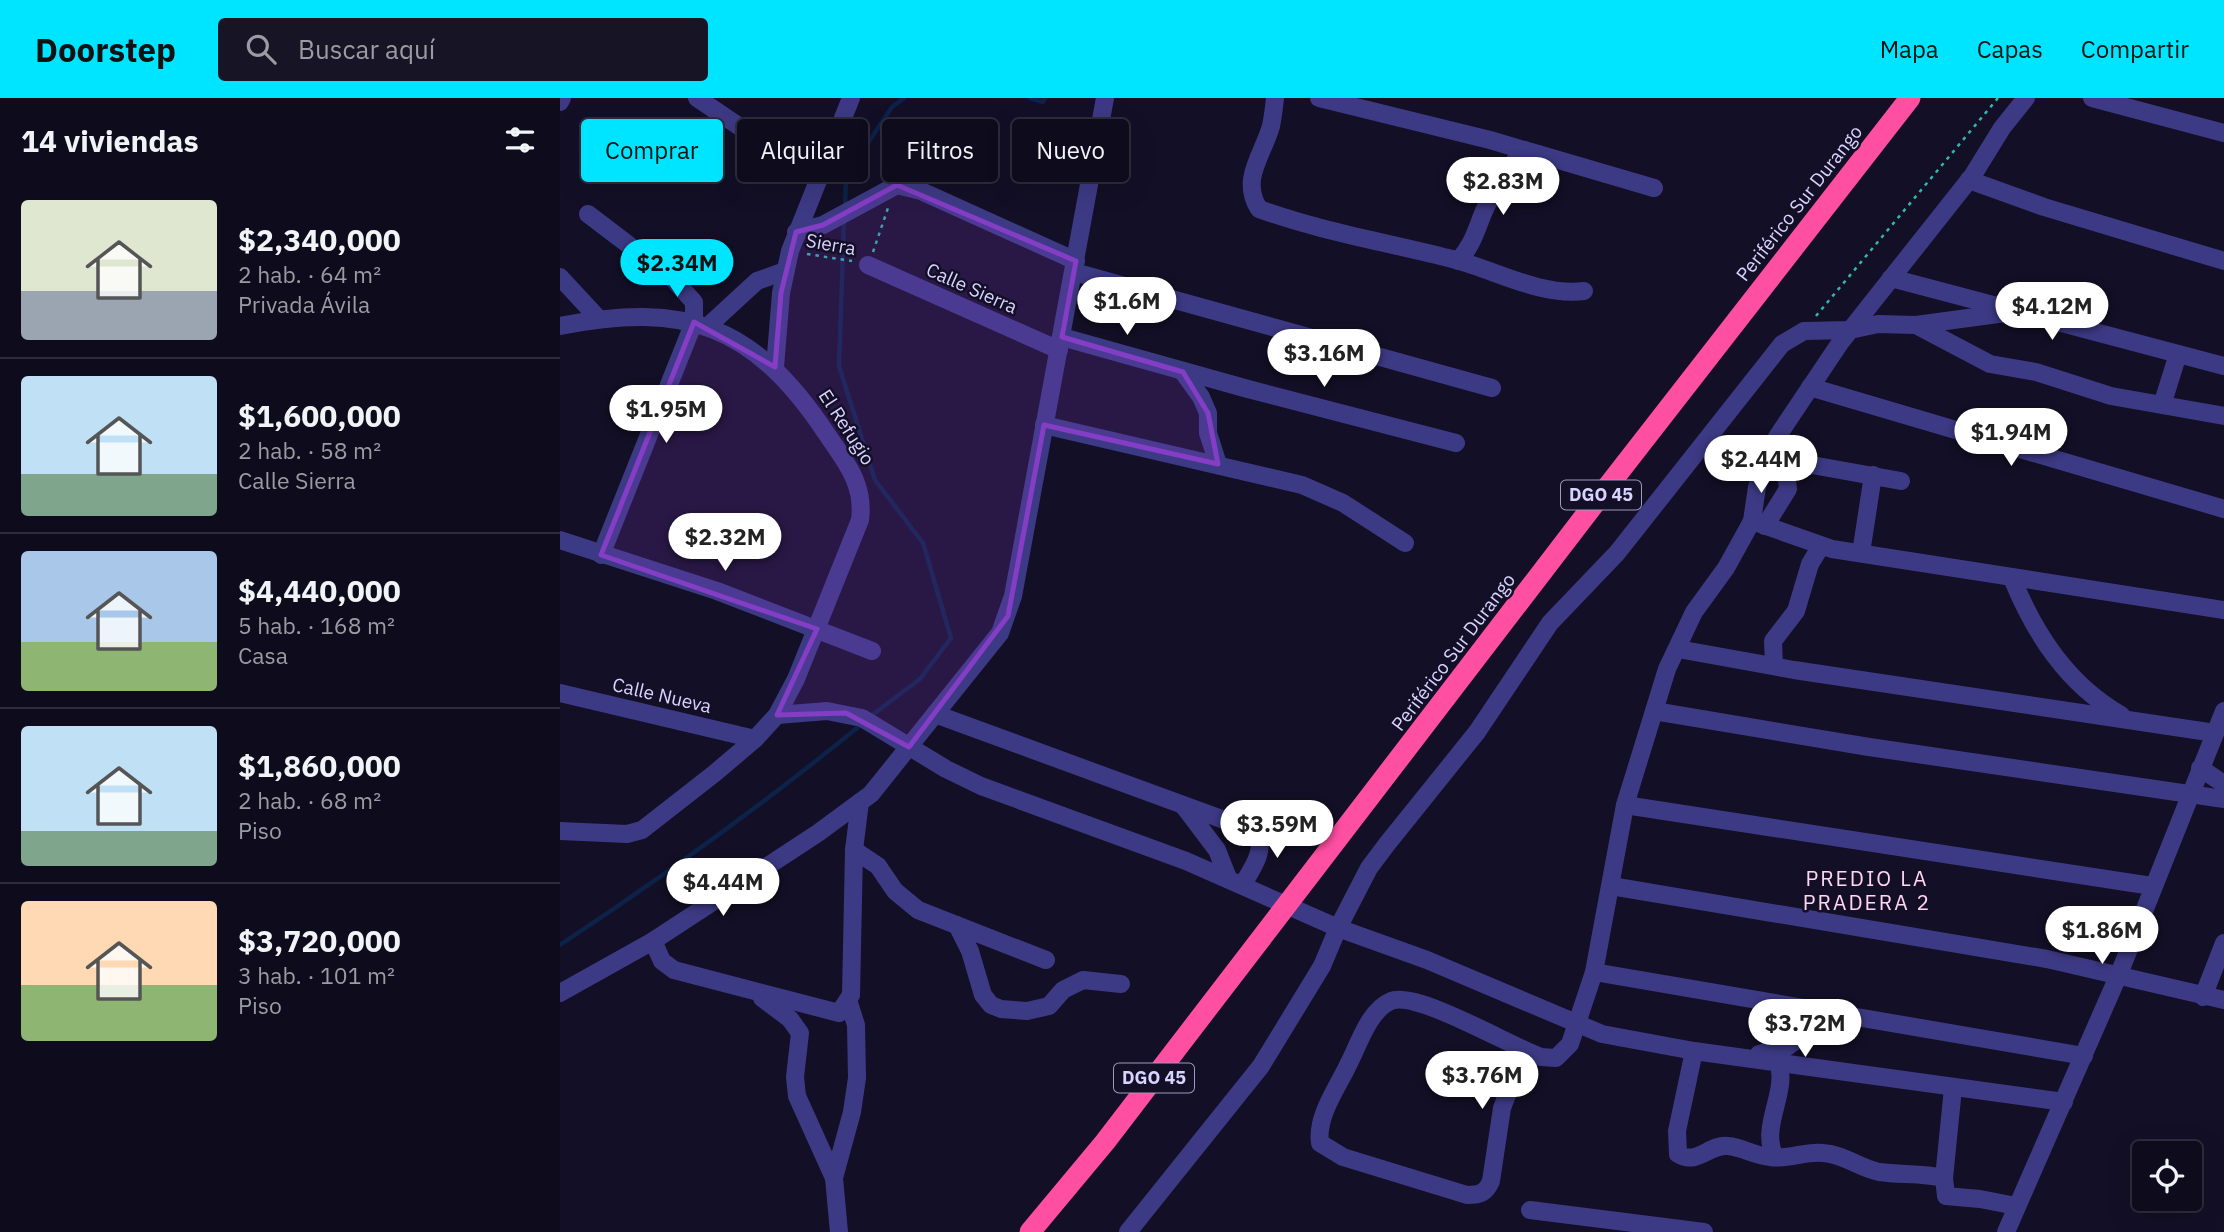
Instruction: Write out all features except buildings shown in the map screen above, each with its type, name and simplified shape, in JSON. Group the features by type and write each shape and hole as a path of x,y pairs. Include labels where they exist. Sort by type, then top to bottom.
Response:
{"highway":[{"name":"Periférico Sur Durango","path":"1030,1232 1105,1142 1910,98"}],"street":[{"path":"697,98 723,106 740,119"},
{"path":"842,119 851,98"},
{"path":"560,993 653,941 871,794 988,649 1008,616 1105,98"},
{"path":"1275,98 1270,126 1254,168 1251,186 1252,198 1259,209 1458,261 1534,286 1567,293 1584,290"},
{"path":"1319,98 1524,150 1654,188"},
{"path":"1759,524 1757,487 1777,438 1850,330 1969,180 2002,128 2026,98"},
{"path":"2092,98 2113,101 2224,133"},
{"path":"1458,261 1476,237 1484,212 1503,174 1524,150"},
{"path":"1969,180 2044,207 2224,261"},
{"path":"775,367 785,271 796,232 816,182"},
{"path":"796,232 822,225 897,185 920,191 1075,267 1492,388"},
{"path":"588,214 686,290 694,302 701,324"},
{"name":"Calle Sierra","path":"868,265 1060,343 1456,443"},
{"path":"601,555 701,324 757,281 785,271"},
{"path":"560,277 598,318"},
{"path":"1891,278 2224,366"},
{"path":"1128,1232 1261,1066 1322,966 1338,928 1369,869 1477,732 1550,622 1617,553 1776,351 1804,331 1850,330 1878,324 1916,325 2012,312"},
{"path":"560,326 598,318 654,316 701,324"},
{"name":"El Refugio","path":"701,324 775,367 804,399 856,477 860,491 860,520 817,629"},
{"path":"1916,325 1990,364 2036,373 2111,396 2162,402 2224,416"},
{"path":"2162,402 2178,354"},
{"path":"1183,372 1202,397 1208,413 1208,433 1217,464"},
{"path":"1810,387 2224,509"},
{"path":"1044,425 1280,479 1328,496 1405,543"},
{"path":"1767,461 1786,472 1812,465 1901,481"},
{"path":"1524,1051 1502,1108 1491,1181 1487,1190 1479,1195 1466,1195 1343,1157 1320,1143 1320,1124 1363,1035 1374,1016 1392,1000 1404,999 1441,1012 1524,1051 1556,1058 1570,1044 1594,972 1625,805 1667,669 1695,612 1788,489 1786,472"},
{"path":"1861,553 1873,475"},
{"path":"1759,524 1821,546 2224,610"},
{"path":"560,540 717,591 872,651"},
{"path":"1774,666 1773,641 1796,611 1810,564 1821,546"},
{"path":"2012,578 2039,634 2060,664 2081,688 2128,719"},
{"path":"560,831 627,834 642,830 657,820 755,739 777,715 787,699 817,629"},
{"path":"1678,649 2215,733"},
{"name":"Calle Nueva","path":"560,693 755,739"},
{"path":"777,715 827,711 846,713 881,727 909,747 981,786 1235,881 1338,928 1427,960 1602,1034 1694,1051 1749,1056 1953,1088 2064,1102"},
{"path":"1654,711 2224,799"},
{"path":"2006,1232 2119,974 2224,711"},
{"path":"935,714 1257,832 1261,839 1258,856 1235,881"},
{"path":"2200,768 2224,784"},
{"path":"834,1178 852,1111 857,1078 856,1025 849,1003 853,963 854,850 860,802"},
{"path":"1183,804 1217,850 1235,881"},
{"path":"1625,805 2152,886"},
{"path":"854,850 878,866 895,891 912,905 1046,960"},
{"path":"1611,886 1919,936 2119,974 2203,997 2224,1000"},
{"path":"957,925 970,951 983,995 991,1005 1001,1009 1027,1011 1049,1006 1072,983 1083,980 1121,985"},
{"path":"653,941 662,961 674,970 829,1012 839,1013 849,1003"},
{"path":"2203,997 2224,943"},
{"path":"1594,972 2084,1056"},
{"path":"748,988 790,1019 800,1033 795,1077 797,1096 834,1178 839,1232"},
{"path":"1749,1056 1787,1047 1835,1013"},
{"path":"1694,1051 1677,1131 1678,1154 1691,1158 1702,1156 1714,1146 1727,1145 1775,1157 1794,1158 1822,1152 1840,1155 1878,1171 1921,1173 1944,1178"},
{"path":"1775,1157 1769,1141 1781,1081 1778,1061"},
{"path":"1953,1088 1944,1178 1946,1196 2016,1206"},
{"path":"1530,1210 1704,1232"}],"path":[{"path":"1804,331 1998,98"},
{"path":"868,265 897,185"},
{"name":"Sierra","path":"790,251 868,265"}],"highlighted area":[{"path":"897,185 1076,261 1062,337 1183,372 1208,413 1218,464 1044,425 1008,616 909,747 846,713 777,715 817,629 601,555 694,322 775,367 781,293 796,232 823,225"}],"waterway":[{"path":"845,207 846,176 892,107 904,98"},
{"path":"1030,98 1043,102 1045,98"},
{"path":"844,219 839,366 875,480 923,543 951,638 920,679 868,718"},
{"path":"560,945 714,838 862,724"}],"district":[{"name":"PREDIO LA PRADERA 2","path":"1867,891"}]}
